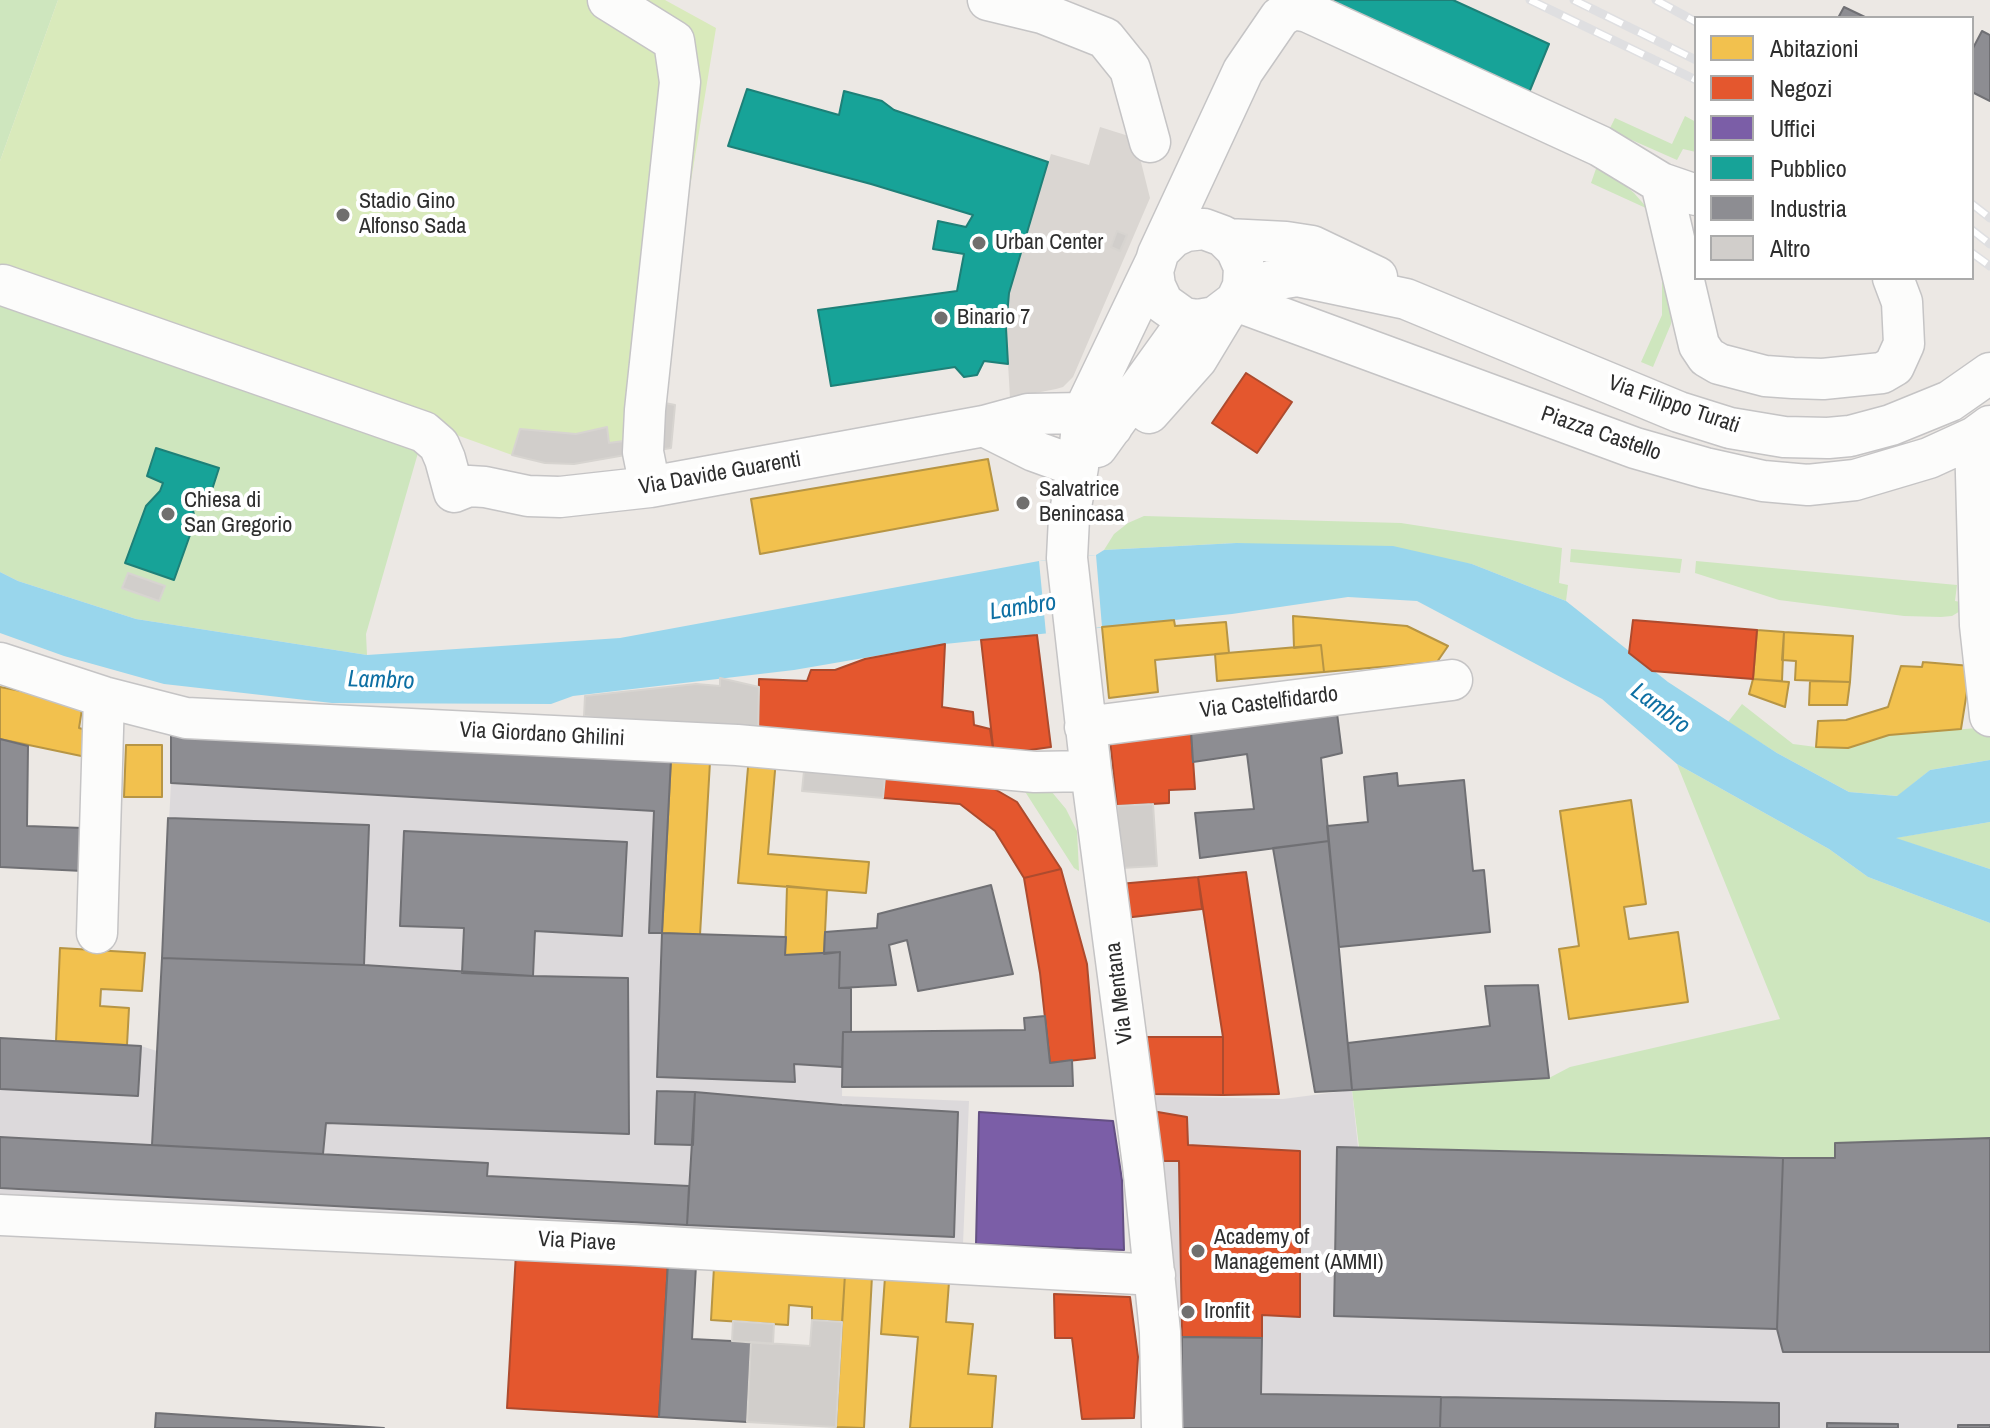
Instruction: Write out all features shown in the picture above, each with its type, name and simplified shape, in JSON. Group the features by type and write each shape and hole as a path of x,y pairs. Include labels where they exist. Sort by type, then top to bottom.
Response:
{"street":[{"path":"608,0 674,41 680,82 645,410 643,452 650,487"},
{"path":"988,0 1042,13 1105,38 1130,69 1150,142"},
{"path":"984,426 1034,451 1078,467 1158,256 1243,71 1280,17 1289,10 1298,9 1600,146 1679,189 1699,345 1707,357 1719,364 1779,377 1823,379 1882,373 1894,366 1904,344 1902,302 1894,280"},
{"path":"1097,420 1223,306 1244,267 1236,249 1200,213 1195,175"},
{"path":"1220,235 1204,229 1186,231 1173,237 1158,256 1153,278 1160,299 1171,311 1223,306"},
{"name":"Via Filippo Turati","path":"1220,235 1312,246 1360,267 1406,299"},
{"name":"Via Filippo Turati","path":"1223,306 1264,283 1297,276 1406,299 1679,412 1730,428 1770,435 1828,438 1869,431 1950,401 1990,373"},
{"name":"Via Davide Guarenti","path":"3,285 424,432 439,445 454,492 469,486 528,496 560,497 650,487 984,426 1028,414 1097,420"},
{"name":"Piazza Castello","path":"1223,306 1635,448 1763,481 1808,485 1855,480 1929,458 1982,432 1980,625 1990,716"},
{"name":"Via Mentana","path":"1078,467 1069,518 1067,558 1085,727 1143,1165 1162,1365 1162,1428"},
{"name":"Via Giordano Ghilini","path":"0,663 104,697 186,718 737,745 1035,772 1091,771"},
{"name":"Via Castelfidardo","path":"1085,727 1452,680"},
{"path":"97,933 104,697"},
{"name":"Via Piave","path":"0,1215 647,1246 1155,1275"}],"shaded area":[{"path":"1100,127 1135,138 1150,198 1073,377 1063,387 1010,398 1006,328 1009,293 1051,154 1089,165"},
{"path":"171,731 671,759 700,935 786,937 839,988 851,988 851,1032 843,1032 842,1096 969,1101 963,1244 0,1194 0,1038 141,1046 157,1051"},
{"path":"1352,1090 1358,1147 1835,1158 1835,1143 1990,1138 1990,1428 1177,1428 1142,1096 1283,1099"}],"green space":[{"path":"0,0 58,0 0,161"},
{"name":"Stadio Gino Alfonso Sada","path":"58,0 665,0 716,28 655,401 675,405 671,448 574,464 545,463 512,455 0,270 0,161"},
{"path":"1685,116 1694,121 1694,152 1683,149 1677,160 1609,130 1615,118 1672,144"},
{"path":"1598,163 1634,193 1648,209 1591,183"},
{"path":"1662,250 1673,303 1671,324 1653,367 1641,362 1662,315"},
{"path":"0,270 426,425 366,634 367,655 136,619 18,581 0,572"},
{"path":"1144,516 1401,523 1562,548 1559,583 1568,585 1566,601 1472,564 1236,543 1104,550 1114,534"},
{"path":"1571,549 1682,559 1680,573 1570,562"},
{"path":"1696,561 1957,585 1955,601 1966,603 1962,610 1952,616 1941,617 1904,616 1779,600 1695,573"},
{"path":"1742,704 1793,744 1816,747 1848,748 1889,735 1990,727 1990,760 1930,770 1898,796 1849,792 1728,722"},
{"path":"1677,764 1829,849 1868,877 1990,923 1990,1138 1835,1143 1835,1158 1359,1147 1352,1090 1549,1078 1570,1067 1780,1019"},
{"path":"1024,790 1051,791 1066,809 1077,831 1079,871 1074,868"},
{"path":"1990,822 1990,869 1894,838"}],"water":[{"name":"Lambro","path":"1236,543 1393,546 1472,564 1566,601 1668,682 1777,753 1849,792 1897,796 1930,770 1990,760 1990,822 1896,838 1990,869 1990,923 1868,877 1829,849 1677,764 1602,699 1417,601 1348,597 1232,614 945,644 794,670 573,696 551,704 332,703 164,684 64,656 0,633 0,572 18,581 136,619 367,655 620,638 1039,561 1096,555 1104,550"}],"pier":[{"path":"1096,555 1102,627 1046,634 1039,561"}],"building: Abitazioni":[{"path":"988,459 998,510 760,554 751,499"},
{"path":"1293,616 1407,626 1448,646 1437,662 1324,672 1321,645 1294,648"},
{"path":"1174,620 1175,626 1226,622 1229,653 1155,660 1158,692 1109,698 1102,627"},
{"path":"1757,630 1784,632 1782,681 1753,679"},
{"path":"1784,632 1853,636 1850,682 1795,680 1796,661 1782,660"},
{"path":"1321,645 1324,672 1217,681 1215,654"},
{"path":"1923,662 1971,666 1961,729 1889,735 1848,748 1816,747 1818,721 1846,720 1888,707 1901,666 1922,667"},
{"path":"1753,679 1789,682 1785,707 1749,694"},
{"path":"1810,681 1850,682 1847,705 1809,705"},
{"path":"0,687 83,703 79,728 93,732 86,757 0,739"},
{"path":"126,745 162,745 162,797 124,797"},
{"path":"749,756 776,759 768,854 869,862 866,893 738,883"},
{"path":"671,759 710,762 700,935 662,933"},
{"path":"1631,800 1646,904 1624,907 1629,939 1678,932 1688,1002 1569,1019 1559,949 1579,946 1560,811"},
{"path":"787,886 827,890 824,954 785,955"},
{"path":"60,948 145,953 142,991 101,989 100,1006 129,1008 127,1045 56,1041"},
{"path":"714,1267 845,1274 842,1322 812,1320 812,1307 789,1305 788,1325 711,1320"},
{"path":"845,1274 872,1276 864,1428 836,1427"},
{"path":"885,1277 949,1282 946,1322 973,1324 968,1374 996,1376 992,1428 910,1428 918,1337 881,1334"}],"building: Negozi":[{"path":"1246,373 1292,402 1257,453 1212,423"},
{"path":"1633,620 1757,630 1753,679 1652,671 1629,653"},
{"path":"1037,635 1051,747 994,755 981,640"},
{"path":"945,644 942,707 973,712 974,725 990,729 994,755 758,738 759,679 807,681 811,670 835,670 865,659"},
{"path":"1191,730 1195,789 1169,790 1169,803 1117,806 1110,740"},
{"path":"886,767 979,780 1017,802 1061,869 1024,878 995,831 960,804 883,798"},
{"path":"1061,869 1087,964 1095,1058 1050,1063 1040,973 1024,878"},
{"path":"1246,872 1279,1094 1223,1095 1223,1037 1198,877"},
{"path":"1198,877 1202,909 1124,918 1119,884"},
{"path":"1142,1037 1223,1037 1223,1095 1146,1094"},
{"path":"1152,1111 1187,1117 1188,1145 1300,1151 1300,1317 1262,1315 1262,1338 1182,1337 1179,1161 1158,1161"},
{"path":"516,1253 668,1263 659,1417 507,1408"},
{"path":"1054,1294 1130,1297 1138,1357 1134,1418 1082,1419 1072,1338 1055,1338"}],"building: Uffici":[{"path":"979,1112 1113,1121 1122,1180 1124,1250 976,1244"}],"building: Pubblico":[{"path":"1308,0 1453,0 1549,44 1526,100"},
{"name":"Urban Center","path":"747,89 839,115 844,91 882,101 894,110 1048,162 1009,293 1006,328 1008,364 984,361 977,375 964,377 955,367 831,386 818,310 957,291 964,254 933,249 938,221 966,227 973,215 728,146"},
{"name":"Chiesa di San Gregorio","path":"156,448 219,468 210,496 194,491 191,499 195,521 174,580 125,563 146,506 163,483 147,476"}],"building: Industria":[{"path":"1844,7 1863,16 1839,16"},
{"path":"1982,31 1990,35 1990,101 1974,93 1974,46"},
{"path":"1337,713 1342,753 1321,758 1329,841 1200,858 1195,813 1254,809 1247,754 1193,762 1191,730"},
{"path":"171,731 671,759 662,933 649,933 654,811 171,783"},
{"path":"0,739 28,746 27,826 83,828 83,871 0,867"},
{"path":"1397,773 1398,786 1464,780 1473,871 1484,870 1490,932 1339,947 1327,826 1368,822 1364,777"},
{"path":"168,818 369,825 364,965 162,958"},
{"path":"404,831 627,842 622,936 535,931 533,976 462,973 464,928 400,926"},
{"path":"1329,841 1352,1090 1315,1092 1273,848"},
{"path":"991,885 1013,974 918,991 907,940 889,945 896,985 839,988 840,952 824,954 825,932 877,928 878,914"},
{"path":"662,933 786,937 785,955 840,952 839,988 851,988 851,1032 843,1032 842,1067 794,1064 795,1082 657,1077"},
{"path":"162,958 628,978 629,1134 326,1123 323,1154 152,1145"},
{"path":"1538,985 1549,1078 1352,1090 1348,1043 1490,1026 1485,986"},
{"path":"1045,1016 1050,1063 1072,1060 1073,1086 842,1087 843,1032 1025,1030 1024,1018"},
{"path":"0,1038 141,1046 138,1096 0,1089"},
{"path":"657,1091 695,1092 693,1145 655,1144"},
{"path":"695,1092 958,1112 954,1237 687,1225"},
{"path":"0,1137 488,1163 487,1176 689,1186 687,1225 0,1188"},
{"path":"1990,1138 1990,1352 1783,1352 1777,1329 1783,1158 1835,1158 1835,1143"},
{"path":"1337,1147 1783,1158 1777,1329 1334,1316"},
{"path":"668,1263 696,1265 692,1339 751,1342 747,1422 659,1417"},
{"path":"1182,1337 1262,1338 1261,1394 1441,1397 1440,1428 1181,1428"},
{"path":"1441,1397 1779,1403 1779,1428 1440,1428"},
{"path":"156,1413 384,1428 155,1428"},
{"path":"1827,1423 1898,1424 1898,1428 1827,1428"},
{"path":"1958,1425 1990,1425 1990,1428 1958,1428"}],"building: Altro":[{"path":"1117,231 1127,235 1120,251 1111,247"},
{"path":"655,401 675,405 671,448 652,451"},
{"path":"607,427 609,443 631,440 631,454 574,464 545,463 512,455 520,429 576,434"},
{"path":"128,573 165,586 159,601 122,588"},
{"path":"720,678 759,687 758,738 584,716 585,696 696,684 720,686"},
{"path":"805,761 886,767 883,798 802,791"},
{"path":"1153,804 1157,866 1121,868 1117,806"},
{"path":"812,1320 842,1322 836,1427 747,1422 751,1342 810,1346"},
{"path":"733,1321 774,1324 773,1344 732,1341"}],"railway":[{"path":"1530,0 1694,79"},
{"path":"1574,0 1694,59"},
{"path":"1656,0 1694,21"},
{"path":"1974,206 1990,218"},
{"path":"1974,232 1990,244"},
{"path":"1974,254 1990,266"}],"place":[{"name":"Stadio Gino Alfonso Sada","path":"343,215"},
{"name":"Urban Center","path":"979,243"},
{"name":"Binario 7","path":"941,318"},
{"name":"Salvatrice Benincasa","path":"1023,503"},
{"name":"Chiesa di San Gregorio","path":"168,514"},
{"name":"Academy of Management (AMMI)","path":"1198,1251"},
{"name":"Ironfit","path":"1188,1312"}]}
